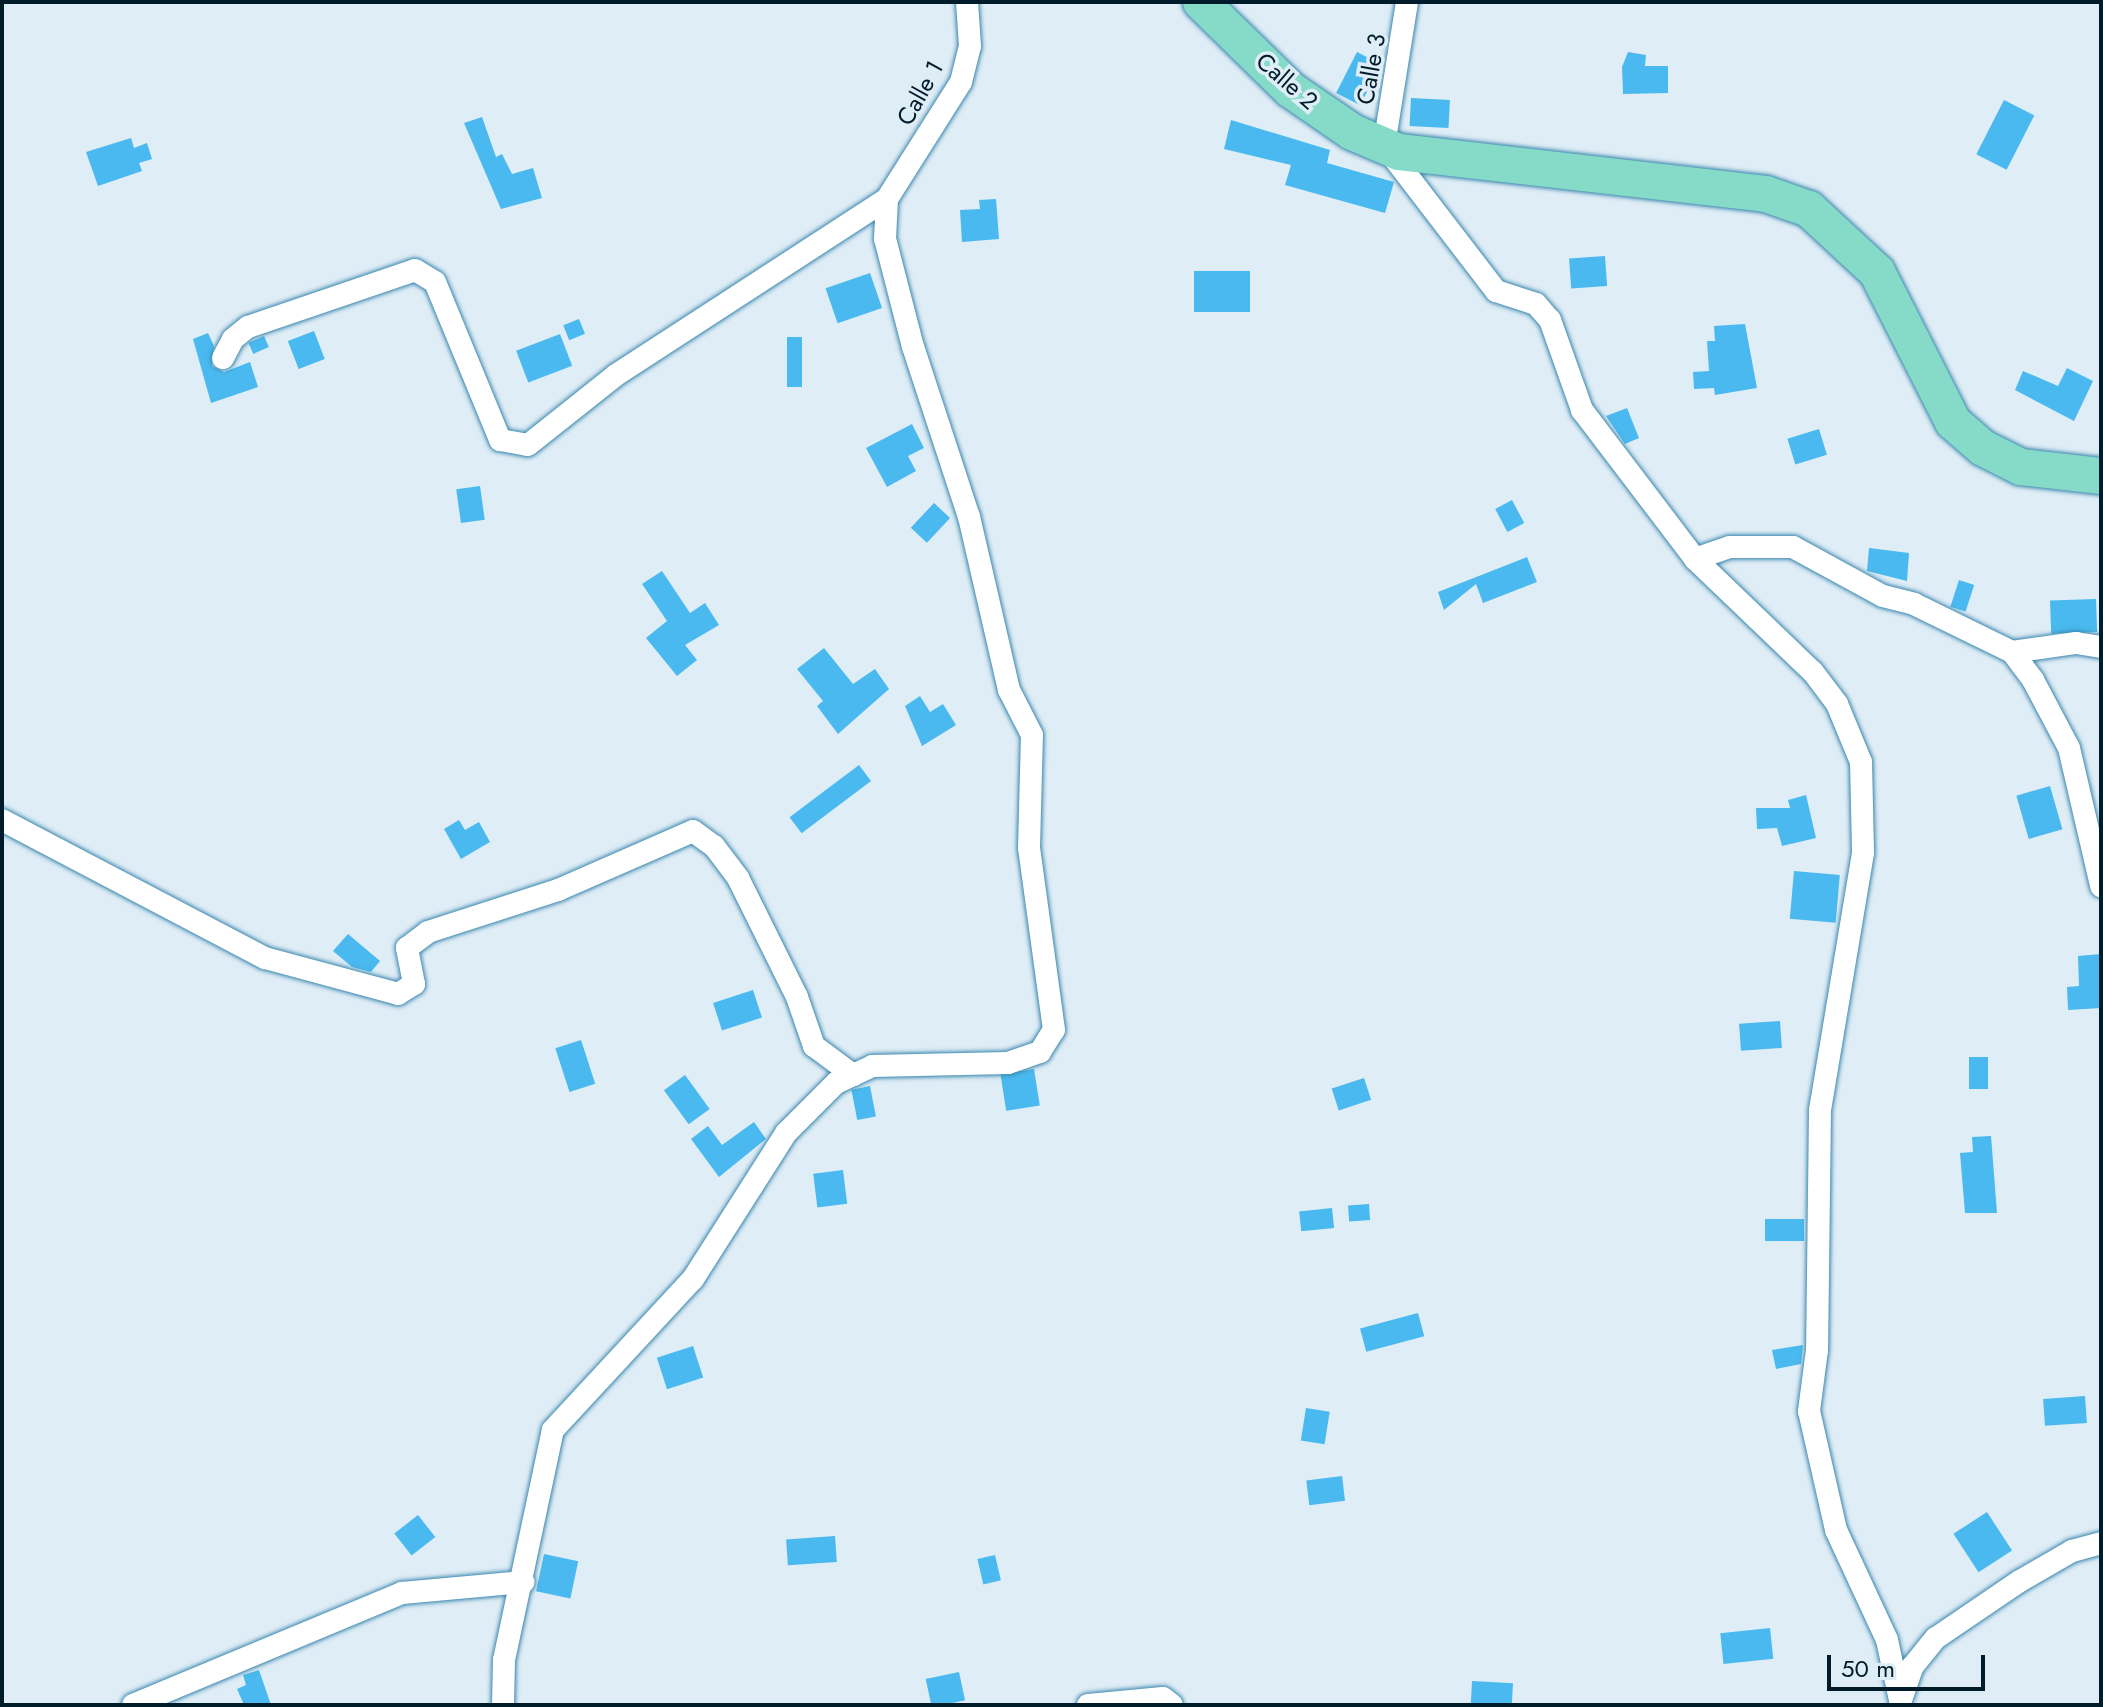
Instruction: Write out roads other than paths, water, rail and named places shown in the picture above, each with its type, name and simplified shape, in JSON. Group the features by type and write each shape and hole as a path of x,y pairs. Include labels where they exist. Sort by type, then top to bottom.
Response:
{"main road":[{"name":"Calle 2","path":"1201,2 1291,90 1352,132 1399,152 1649,184 1766,194 1809,209 1877,272 1953,422 1983,448 2021,467 2101,476"}],"street":[{"name":"Calle 1","path":"887,199 961,82 970,46 967,2"},
{"name":"Calle 3","path":"1384,145 1407,2"},
{"path":"1384,145 1496,291 1536,304 1550,320 1582,410 1695,559 1813,672 1837,704 1861,762 1863,853 1820,1110 1817,1350 1809,1411 1836,1530 1887,1640 1900,1702"},
{"path":"223,358 233,339 248,327 415,270 435,282 500,440 528,445 616,375 887,199"},
{"path":"503,1705 504,1660 524,1582 553,1430 693,1279 786,1133 836,1083 872,1066 1008,1063 1040,1052 1054,1030 1029,848 1032,735 1009,690 948,442 913,347 885,239 887,199"},
{"path":"1695,559 1730,547 1793,547 1883,596 1914,604 2012,652 2033,680 2069,748 2101,886"},
{"path":"2012,652 2076,643 2101,647"},
{"path":"2,820 265,958 398,994 414,984 407,948 428,932 558,890 693,831 714,846 738,878 797,997 814,1046 853,1075"},
{"path":"1900,1702 1913,1666 1936,1638 2020,1581 2072,1551 2101,1543"},
{"path":"133,1705 402,1593 524,1582"},
{"path":"1088,1705 1163,1698 1172,1705"}]}
